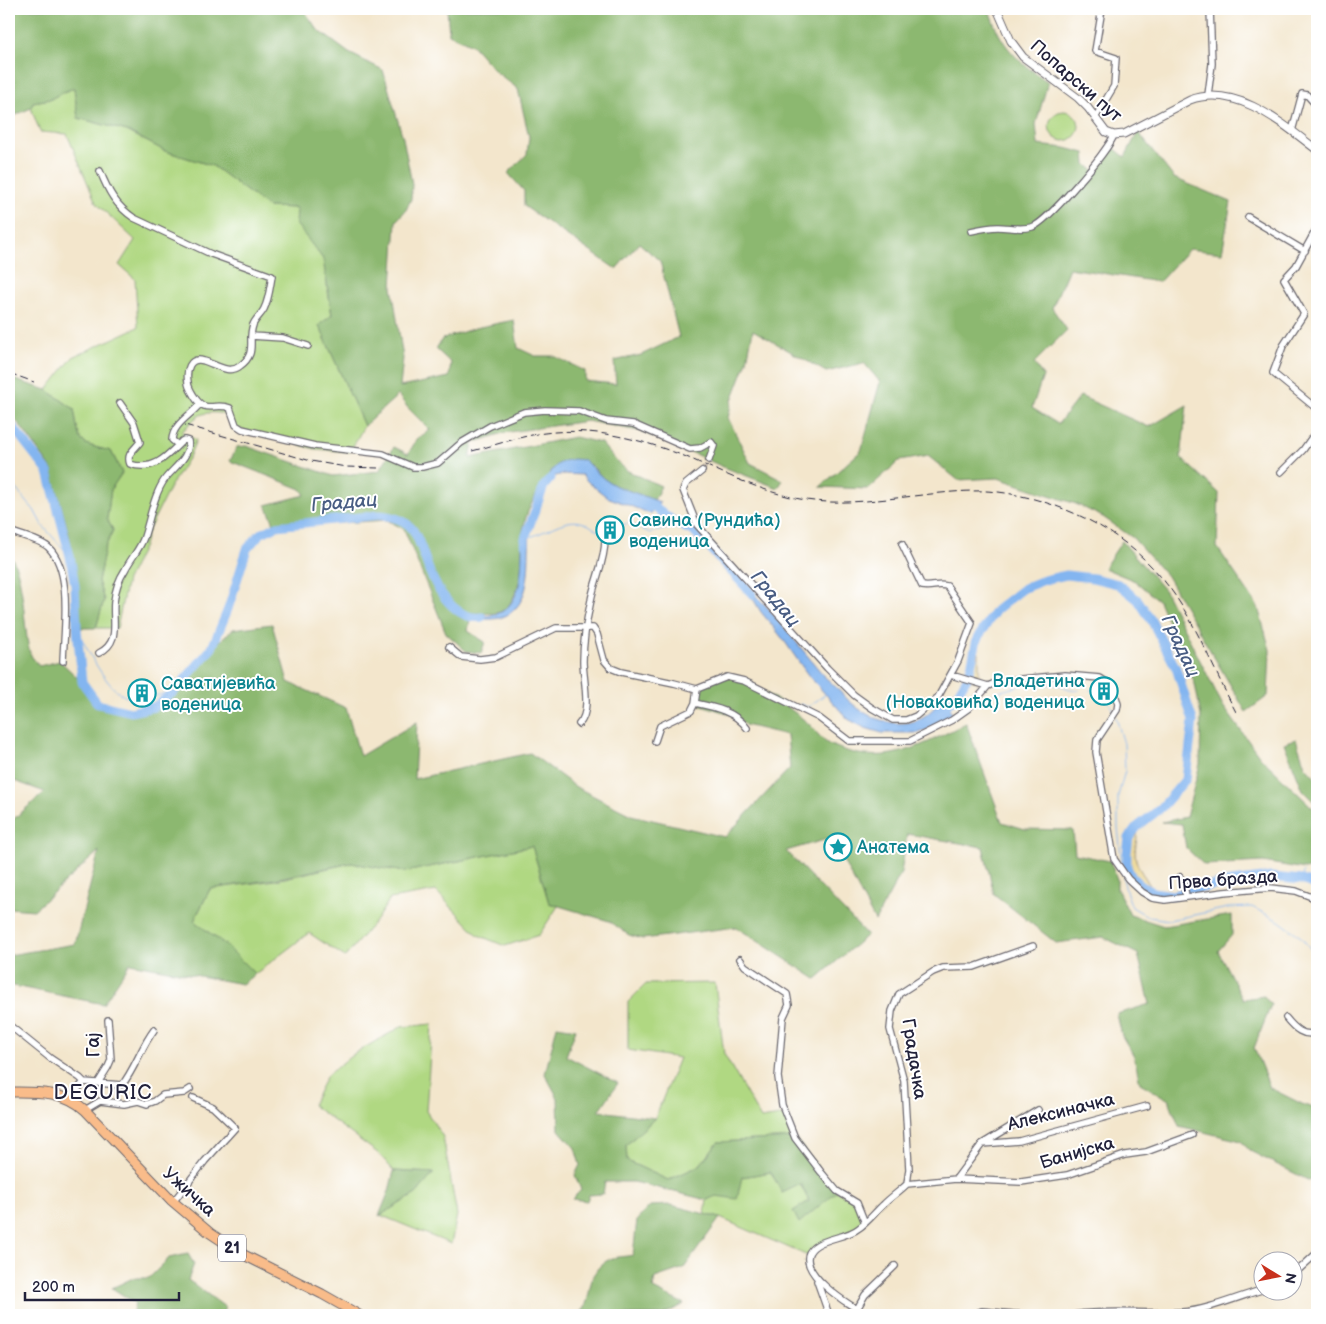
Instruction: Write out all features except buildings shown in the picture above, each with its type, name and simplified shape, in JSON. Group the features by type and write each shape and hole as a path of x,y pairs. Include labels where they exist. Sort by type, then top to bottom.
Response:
{"main road":[{"name":"Ужичка","path":"9,1092 50,1093 70,1099 85,1110 174,1202 200,1225 232,1248 359,1315"}],"street":[{"name":"Попарски пут","path":"997,9 1006,32 1020,54 1078,98 1104,130 1114,135 1128,132 1190,100 1208,96 1223,97 1251,106 1276,119 1317,150"},
{"path":"1095,118 1114,86 1116,58 1095,51 1102,9"},
{"path":"1208,96 1212,64 1210,9"},
{"path":"1292,131 1302,94 1307,95 1317,106"},
{"path":"971,231 996,226 1034,227 1046,218 1094,164 1114,135"},
{"path":"100,171 107,189 116,203 134,218 211,254 272,276 263,310 252,326 251,351 248,359 236,369 218,367 198,360 188,366 188,386 199,405 206,407 226,406 230,408 236,425 242,429 314,446 383,454 413,467 430,466 438,463 461,443 490,426 524,412 545,410 579,411 606,421 633,424 690,449 700,448 711,442 714,446 709,460"},
{"path":"1248,217 1305,251"},
{"path":"1317,228 1296,266 1284,279 1304,314 1282,346 1273,373 1317,408"},
{"path":"252,336 284,338 308,346"},
{"path":"99,653 107,649 112,639 114,600 124,570 144,538 151,512 164,480 188,452 188,441 184,440 160,463 136,466 130,464 129,454 140,442 134,424 120,402"},
{"path":"178,445 172,440 175,430 182,419 199,405"},
{"path":"1281,472 1303,450 1317,430"},
{"path":"702,471 686,484 683,490 697,525 827,668 854,695 893,720 906,720 916,716 926,710 938,697 953,676 972,623 947,586 940,584 930,588 922,586 902,544"},
{"path":"9,531 47,546 57,558 62,570 65,590 63,661"},
{"path":"579,724 584,720 586,708 583,655 591,600 605,554 605,540"},
{"path":"449,647 461,657 488,658 556,628 593,628 597,634 604,660 611,668 621,672 697,689 727,677 744,680 819,718 849,741 910,741 952,720 969,708 988,686 953,676"},
{"name":"Прва бразда","path":"988,686 1013,678 1065,675 1100,678 1114,690 1117,696 1118,710 1097,740 1096,752 1114,859 1128,879 1152,898 1165,900 1271,888 1296,891 1317,899"},
{"path":"655,741 660,726 691,711 695,703 697,689"},
{"path":"695,703 736,716 747,728"},
{"path":"1180,877 1184,884 1186,897"},
{"name":"Градачка","path":"908,1184 909,1149 904,1081 890,1029 892,1012 899,994 933,972 943,968 974,967 1033,946"},
{"path":"740,959 745,966 787,994 789,1005 783,1018 778,1077 782,1105 795,1138 837,1191 857,1204 865,1223"},
{"path":"1286,1018 1298,1032 1310,1034 1317,1032"},
{"name":"Гај","path":"84,1082 98,1083 111,1060 108,1020"},
{"path":"9,1025 84,1082 70,1099"},
{"path":"98,1083 122,1085 144,1043 154,1030"},
{"path":"85,1110 100,1101 124,1104 138,1101 147,1104 155,1102 163,1095 184,1093 190,1089"},
{"path":"174,1202 205,1161 235,1128 213,1107 193,1098"},
{"name":"Алексиначка","path":"982,1144 1019,1141 1147,1106"},
{"path":"956,1179 982,1144 1038,1110"},
{"name":"Банијска","path":"908,1184 956,1179 1021,1182 1066,1175 1125,1155 1146,1152 1192,1135"},
{"path":"829,1315 808,1262 809,1252 816,1246 858,1230 884,1204 908,1184"},
{"path":"1304,1265 1317,1253"},
{"path":"851,1315 859,1310 862,1300 868,1292 895,1266"},
{"path":"816,1279 869,1315"},
{"path":"1074,1315 1104,1311 1182,1312 1200,1309 1254,1291"},
{"path":"971,1315 982,1311 1025,1315"}],"green space":[{"path":"9,9 303,9 318,30 349,53 383,70 403,138 412,184 411,199 406,210 396,221 392,287 403,358 400,387 449,377 451,363 436,349 442,339 475,328 514,320 518,348 535,356 554,356 585,371 585,381 616,384 614,361 641,355 679,337 660,261 639,243 616,269 524,206 524,191 508,173 527,154 529,137 518,89 496,72 472,45 449,34 447,9 989,9 993,22 1011,52 1027,67 1048,82 1036,124 1038,145 1065,148 1085,153 1086,164 1094,171 1114,148 1125,157 1138,132 1174,178 1231,202 1222,253 1189,249 1159,282 1069,268 1052,308 1067,330 1034,363 1043,376 1032,408 1058,424 1080,396 1149,427 1187,405 1181,458 1219,493 1217,547 1258,607 1270,650 1268,696 1246,712 1167,576 1133,538 1103,517 1076,504 998,478 958,480 928,456 899,461 868,489 820,487 861,451 880,382 864,363 826,372 753,330 747,361 732,400 728,418 750,463 783,480 778,488 639,431 587,421 503,433 473,443 470,458 575,437 601,443 617,462 628,471 661,486 654,500 616,486 604,479 591,465 552,470 535,496 526,518 520,578 514,596 508,607 499,612 471,613 468,631 485,642 481,653 466,651 446,633 404,529 387,520 295,526 277,530 266,505 305,495 301,489 230,461 237,447 246,446 333,476 379,471 394,447 408,454 417,439 430,430 398,395 364,426 319,325 332,315 323,259 296,224 297,208 268,207 213,166 165,151 127,131 78,118 74,88 51,99 33,102 31,108 9,118"},
{"path":"74,88 78,118 127,131 165,151 213,166 268,207 297,208 297,224 323,259 332,316 319,325 364,426 350,452 315,449 232,427 226,414 205,413 192,421 182,432 196,440 189,457 170,487 147,533 144,546 127,580 117,628 96,628 104,600 98,581 105,548 113,530 107,519 111,489 122,473 111,451 91,446 82,440 77,429 74,409 47,390 73,357 138,327 135,279 119,265 135,240 96,203 67,134 40,132 31,108 33,102 51,99"},
{"path":"1064,111 1070,112 1078,120 1078,132 1070,140 1064,141 1058,140 1050,132 1049,126 1050,120 1058,112"},
{"path":"9,378 47,390 74,409 77,429 82,440 91,446 111,451 122,473 111,489 107,519 113,530 105,548 98,581 104,600 96,628 81,628 76,570 69,535 51,468 19,424 9,414"},
{"path":"1122,541 1165,591 1223,706 1260,757 1317,812 1317,873 1311,870 1263,862 1204,865 1186,848 1182,824 1162,822 1186,817 1200,764 1201,716 1195,684 1159,601 1135,581 1104,568"},
{"path":"9,554 14,562 21,587 28,643 32,657 39,666 60,661 82,682 98,704 131,712 154,707 174,692 212,648 233,629 272,624 288,682 346,708 360,756 417,722 414,779 530,753 576,787 631,815 725,837 790,768 787,735 745,725 736,716 695,703 697,689 724,675 747,683 779,701 809,724 829,744 858,754 875,755 906,751 966,723 1002,822 1025,829 1073,830 1075,854 1110,861 1117,879 1117,889 1130,915 1164,926 1232,915 1232,935 1218,951 1243,999 1264,996 1271,1005 1254,1048 1270,1088 1302,1104 1317,1109 1317,1178 1308,1180 1250,1151 1241,1141 1179,1126 1169,1100 1140,1083 1134,1056 1122,1036 1117,1014 1150,1004 1138,954 1103,937 1056,943 994,894 983,847 907,834 901,873 875,921 831,838 786,851 867,935 816,979 736,927 643,939 629,935 609,921 549,903 532,846 405,872 351,863 275,879 210,889 194,921 228,947 255,974 242,984 130,963 103,1004 9,985 9,955 75,944 99,851 34,910 9,908 9,823 45,792 9,779"},
{"path":"1296,739 1305,766 1317,779 1317,804 1303,790 1284,743"},
{"path":"532,846 549,903 558,906 539,935 505,946 478,935 436,891 390,899 376,920 345,957 309,933 255,974 228,947 194,921 210,889 276,880 351,863 405,872"},
{"path":"715,983 724,1054 761,1119 787,1115 795,1138 718,1142 699,1166 668,1180 627,1161 626,1145 655,1118 679,1058 628,1050 628,1002 646,984"},
{"path":"432,1024 426,1111 443,1137 457,1215 451,1244 380,1215 416,1194 433,1173 394,1171 379,1154 312,1105 327,1075 355,1053 401,1027"},
{"path":"557,1026 576,1029 566,1056 618,1083 599,1111 655,1118 626,1145 627,1161 668,1180 699,1166 718,1142 795,1138 837,1191 799,1223 793,1211 809,1201 801,1184 782,1193 771,1172 742,1177 737,1199 716,1196 707,1200 634,1182 605,1182 603,1194 589,1195 587,1201 572,1199 581,1190 575,1175 580,1165 575,1148 559,1130 558,1098 545,1074"},
{"path":"394,1171 434,1173 416,1194 379,1216 389,1191"},
{"path":"771,1172 782,1193 800,1184 809,1201 837,1191 857,1203 865,1223 858,1230 816,1246 808,1256 720,1218 705,1214 707,1200 742,1177"},
{"path":"671,1205 720,1218 684,1268 655,1278 653,1289 684,1304 663,1315 579,1315 587,1301 592,1278 601,1265 612,1258 633,1255 637,1220 650,1206"},
{"path":"188,1254 194,1264 188,1280 225,1307 222,1315 132,1315 135,1303 112,1288 133,1278 149,1278 169,1258"}],"sand":[{"path":"974,652 979,653 979,683 967,678"},
{"path":"1137,827 1136,860 1139,869 1153,892 1135,879 1127,864 1127,846"}],"water":[{"path":"573,459 584,460 604,479 616,486 660,502 651,514 607,497 582,475 564,474 555,476 544,486 554,468 562,462"},
{"path":"523,534 530,534 528,570 524,594 519,604 511,612 500,618 472,619 500,613 510,604 515,596 519,586"},
{"path":"744,584 768,608 825,677 859,709 881,720 906,723 924,716 941,700 953,713 929,729 919,733 882,733 865,728 848,719 808,675 761,612"}],"waterway":[{"name":"Градац","path":"9,422 48,472 70,556 75,586 82,682 98,704 131,712 154,707 174,692 212,648 228,609 247,549 260,534 277,526 379,515 398,519 413,530 440,592 458,611 466,615 482,617"},
{"name":"Градац","path":"525,544 525,538 544,486 551,478"},
{"path":"9,481 34,510 42,525 70,556"},
{"name":"Градац","path":"644,504 655,508 681,526 694,532 752,594"},
{"path":"529,537 563,523 577,521 598,531 629,523 650,533 681,526"},
{"name":"Градац","path":"939,713 956,696 967,678 977,639 996,610 1024,588 1044,580 1066,575 1093,578 1118,584 1138,600 1151,620 1176,668 1193,721 1186,779 1161,808 1137,827 1129,838 1127,867 1132,877 1140,885 1153,892 1173,895 1224,883 1271,877 1302,880 1317,886"},
{"path":"77,628 85,646 104,677 119,693 127,697 137,698 174,692"},
{"path":"975,703 1001,691 1031,683 1059,685 1079,690"},
{"path":"1090,690 1104,691 1113,711"},
{"path":"800,704 808,707 827,693"},
{"path":"956,696 972,702"},
{"path":"1116,717 1124,744 1125,771 1118,796 1118,828 1122,865"},
{"path":"1302,880 1303,872"},
{"path":"1123,877 1132,907 1149,917 1169,920 1228,908 1252,907 1279,921 1300,936 1317,957"}],"tunnel":[{"path":"702,471 709,460"}],"railway":[{"path":"9,373 34,382"},
{"path":"185,425 311,461 346,467 378,468"},
{"path":"472,451 532,435 551,432 590,432 629,438 666,449 755,486 800,499 842,502 981,491 1034,499 1055,506 1094,523 1113,534 1146,561 1161,577 1191,622 1236,712"}],"place":[{"name":"Савина (Рундића) воденица","path":"610,530"},
{"name":"Владетина (Новаковића) воденица","path":"1104,691"},
{"name":"Саватијевића воденица","path":"142,693"},
{"name":"Анатема","path":"838,847"}],"district":[{"name":"DEGURIC","path":"103,1093"}]}
